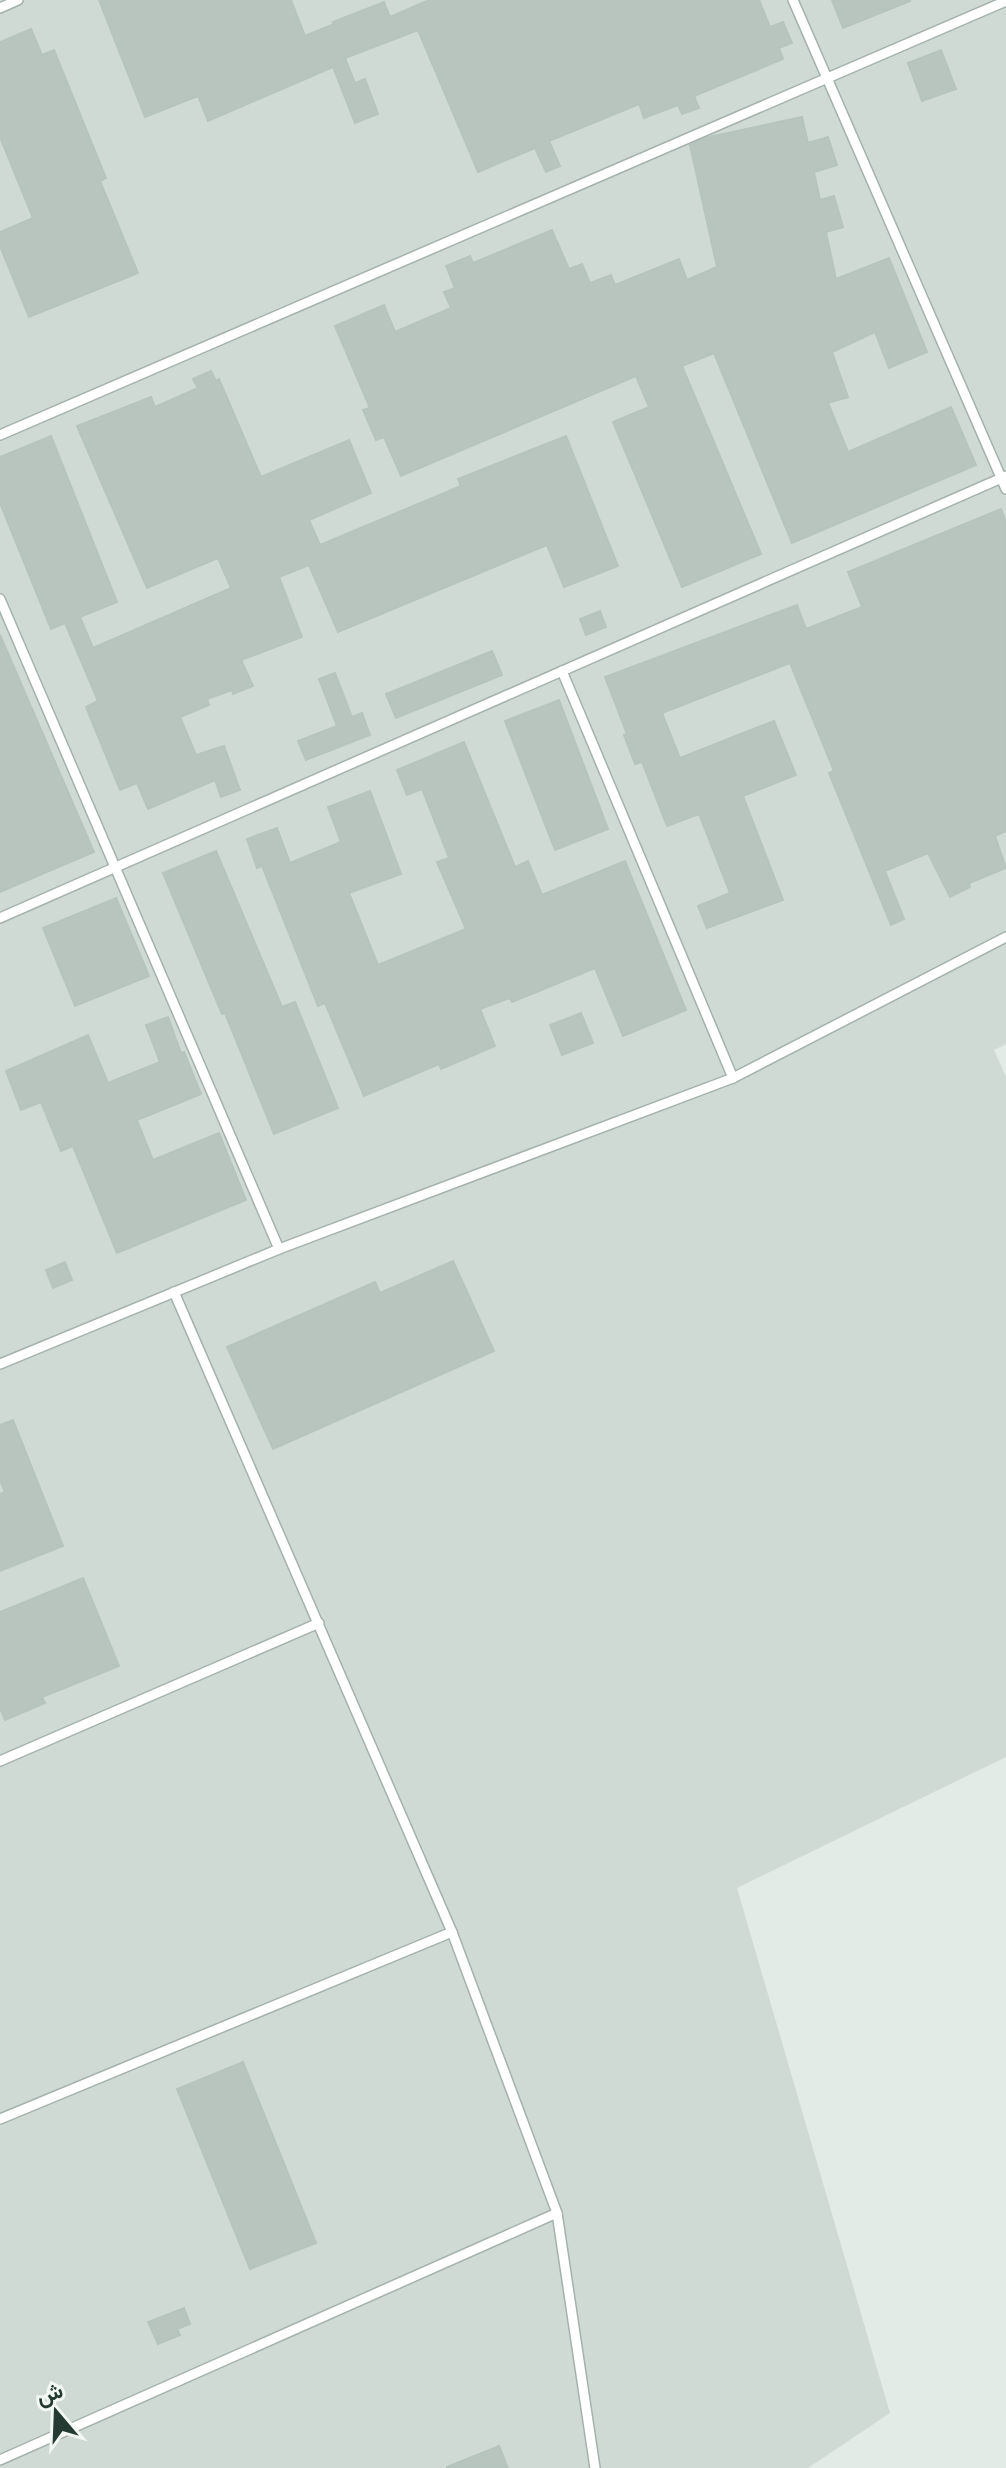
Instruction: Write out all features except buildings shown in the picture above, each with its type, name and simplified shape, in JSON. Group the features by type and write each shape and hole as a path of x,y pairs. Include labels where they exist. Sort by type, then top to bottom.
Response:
{"lane":[{"path":"0,8 18,0"},
{"path":"793,0 1004,477 1006,489"},
{"path":"0,435 1006,1"},
{"path":"0,918 1004,477"},
{"path":"0,599 279,1249"},
{"path":"562,671 733,1078"},
{"path":"0,1364 279,1249 733,1078 1006,937"},
{"path":"174,1292 452,1932 557,2213 595,2468"},
{"path":"0,1761 319,1623"},
{"path":"0,2119 452,1932"},
{"path":"0,2460 557,2213"}],"shaded area":[{"path":"0,0 1006,0 1006,1044 994,1050 1006,1077 1006,1757 737,1888 890,2413 808,2468 0,2468"}]}
